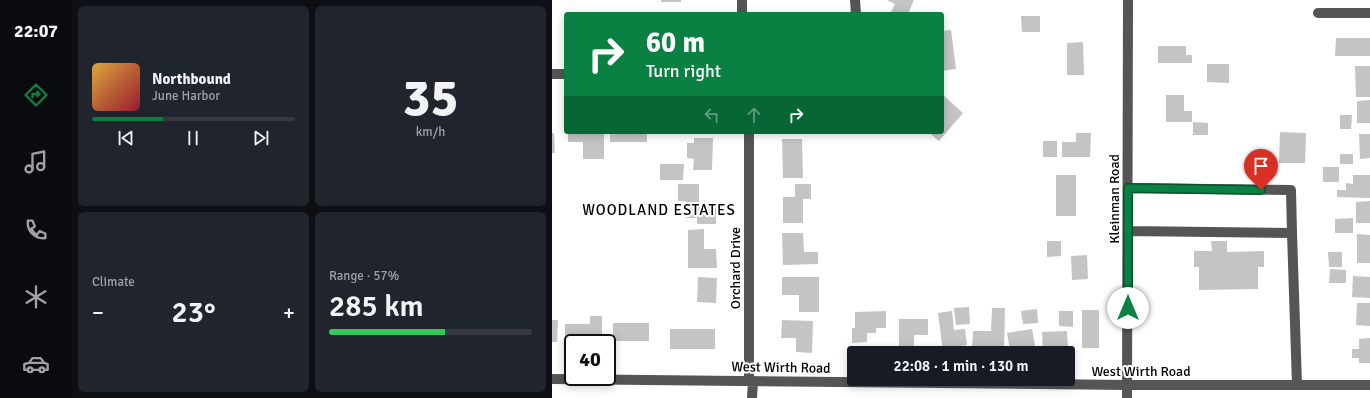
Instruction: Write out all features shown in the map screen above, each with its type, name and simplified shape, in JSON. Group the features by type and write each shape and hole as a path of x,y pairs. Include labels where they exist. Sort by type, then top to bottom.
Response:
{"street":[{"path":"742,0 742,12"},
{"path":"855,0 856,12"},
{"name":"Kleinman Road","path":"1127,398 1128,0"},
{"path":"1318,12 1370,13"},
{"path":"552,74 564,74"},
{"name":"Orchard Drive","path":"749,134 752,398"},
{"path":"1128,188 1291,190 1297,385"},
{"path":"1128,231 1292,233"},
{"name":"West Wirth Road","path":"552,379 1127,385 1370,385"}],"building":[{"path":"661,0 681,0 681,2 661,2"},
{"path":"887,0 914,0 909,12 891,12 895,4"},
{"path":"1021,16 1040,16 1040,32 1022,32"},
{"path":"951,30 956,69 944,71 944,31"},
{"path":"1336,38 1370,38 1370,56 1335,56"},
{"path":"1083,42 1084,75 1067,75 1067,43"},
{"path":"1158,46 1186,46 1186,55 1192,55 1192,63 1158,63"},
{"path":"1207,64 1229,64 1229,83 1207,82"},
{"path":"1355,66 1370,66 1370,97 1356,97"},
{"path":"1166,95 1184,95 1184,111 1192,111 1192,122 1166,122"},
{"path":"944,96 963,113 939,141 930,134 944,134"},
{"path":"1370,100 1370,123 1357,123 1357,101"},
{"path":"1340,115 1352,115 1351,129 1340,129"},
{"path":"1193,122 1208,123 1208,135 1193,135"},
{"path":"1280,132 1306,133 1305,163 1279,163"},
{"path":"552,133 554,133 555,153 552,153"},
{"path":"1076,133 1091,133 1090,157 1062,157 1062,142 1076,142"},
{"path":"568,134 604,134 604,159 583,159 583,142 568,142"},
{"path":"610,134 647,134 647,142 610,142"},
{"path":"1359,134 1370,134 1370,158 1360,159"},
{"path":"694,138 713,138 712,170 693,170 694,159 687,158 687,143 694,143"},
{"path":"782,139 802,139 803,178 783,178"},
{"path":"1043,141 1057,141 1057,157 1043,157"},
{"path":"1340,154 1353,154 1353,164 1340,164"},
{"path":"660,164 684,164 683,180 660,180"},
{"path":"1323,167 1339,167 1339,182 1323,182"},
{"path":"1056,175 1076,175 1076,216 1056,216"},
{"path":"1353,175 1370,175 1370,198 1337,197 1337,190 1346,190 1346,183 1353,184"},
{"path":"678,184 699,184 699,207 716,207 716,224 697,224 697,218 686,218 686,201 678,201"},
{"path":"795,184 811,184 811,199 803,199 803,223 783,223 783,197 795,197"},
{"path":"1370,201 1370,223 1356,223 1356,202"},
{"path":"1353,218 1353,233 1335,233 1335,219"},
{"path":"704,229 704,249 716,249 717,268 688,268 688,230"},
{"path":"782,233 803,233 804,252 818,252 818,264 783,265"},
{"path":"1357,234 1370,235 1370,263 1357,263"},
{"path":"1047,241 1061,241 1061,256 1047,257"},
{"path":"1211,241 1227,241 1227,252 1264,251 1264,267 1258,267 1258,289 1199,290 1199,267 1194,267 1194,251 1212,251"},
{"path":"1328,252 1342,252 1342,267 1329,267"},
{"path":"1087,255 1088,279 1072,280 1071,256"},
{"path":"1330,269 1346,270 1346,283 1329,283"},
{"path":"1353,276 1370,277 1370,298 1352,297"},
{"path":"698,277 717,278 716,303 697,302"},
{"path":"782,277 819,277 819,312 799,312 799,295 782,295"},
{"path":"1357,303 1370,303 1370,326 1356,325"},
{"path":"969,307 970,324 956,325 954,308"},
{"path":"992,308 1005,308 1004,346 972,346 973,331 991,331"},
{"path":"1037,309 1038,323 1023,324 1021,311"},
{"path":"1082,310 1099,310 1099,348 1082,348"},
{"path":"886,311 886,328 876,328 876,333 867,333 867,342 852,343 852,328 855,328 855,312"},
{"path":"952,311 954,330 965,329 967,345 942,346 938,313"},
{"path":"1059,311 1073,311 1073,327 1059,326"},
{"path":"590,316 602,316 602,334 565,334 565,324 590,324"},
{"path":"899,319 928,319 928,335 914,335 914,346 899,346"},
{"path":"552,320 558,320 557,342 552,342"},
{"path":"782,320 813,321 812,353 796,352 796,338 781,338"},
{"path":"613,323 649,323 649,341 616,341 616,334 613,334"},
{"path":"670,329 715,329 715,349 670,349"},
{"path":"1032,329 1035,346 1009,346 1007,333"},
{"path":"1067,331 1068,346 1043,346 1042,332"},
{"path":"1370,338 1370,363 1359,363 1359,358 1352,358 1352,349 1359,349 1359,339"}],"district":[{"name":"WOODLAND ESTATES","path":"659,210"}],"route":[{"path":"1128,308 1128,188 1261,190"}]}
